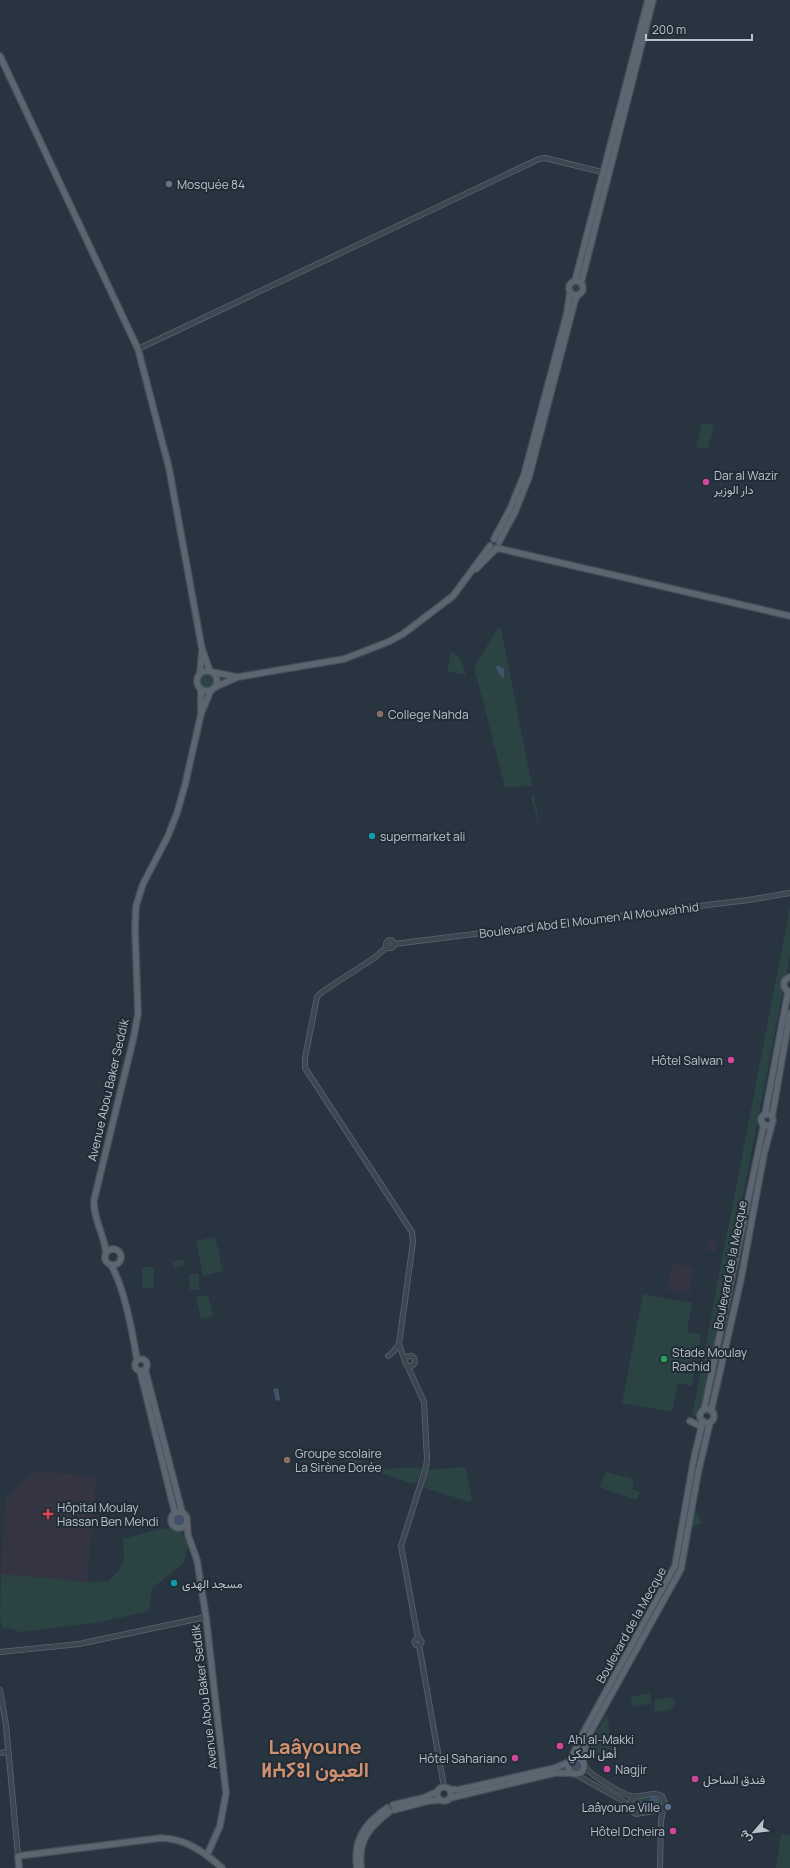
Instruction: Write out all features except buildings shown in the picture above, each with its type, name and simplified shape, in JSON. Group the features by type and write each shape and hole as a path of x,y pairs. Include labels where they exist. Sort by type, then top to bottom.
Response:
{"main road":[{"path":"497,541 515,512 529,477 575,300 583,290 578,282 602,172 648,0"},
{"path":"578,282 653,0"},
{"path":"0,56 138,349 170,468 202,649 211,671 217,678 213,688"},
{"path":"471,573 483,564 497,549 497,541 524,476 567,313 570,292 569,284 578,282"},
{"path":"570,292 578,295"},
{"path":"202,649 200,673 196,682 201,690 213,688 238,677 344,659 388,642 409,630 453,596 490,546 490,541 497,541 524,554"},
{"path":"490,546 492,548 524,554 790,616"},
{"path":"200,673 211,671 238,677"},
{"name":"Avenue Abou Baker Seddik","path":"201,714 213,688"},
{"name":"Avenue Abou Baker Seddik","path":"106,1252 105,1240 95,1216 94,1200 133,1043 138,1013 134,928 136,906 144,884 168,836 186,785 201,714 201,690"},
{"path":"790,976 784,982 784,988 789,992 765,1115 762,1120 767,1126 772,1124 773,1120 772,1116 790,1013"},
{"path":"765,1115 770,1114 772,1116"},
{"name":"Boulevard de la Mecque","path":"704,1410 764,1124"},
{"name":"Boulevard de la Mecque","path":"711,1411 740,1280 764,1154 772,1124"},
{"name":"Avenue Abou Baker Seddik","path":"105,1240 114,1249"},
{"path":"118,1276 111,1265 106,1261 105,1257 106,1252 114,1249 121,1255 118,1264 118,1276 135,1347 137,1360 135,1367 143,1370"},
{"path":"111,1265 118,1264"},
{"path":"135,1347 147,1364 143,1370 175,1513 172,1520 173,1524 188,1535"},
{"path":"137,1360 143,1359"},
{"path":"143,1370 182,1512 186,1516 187,1522 182,1527 178,1527"},
{"path":"690,1421 702,1424 710,1422 714,1416 711,1411 704,1410 700,1415 702,1424"},
{"name":"Boulevard de la Mecque","path":"584,1764 586,1740 681,1568 698,1472 710,1422"},
{"name":"Boulevard de la Mecque","path":"569,1762 581,1737 675,1566 694,1458 702,1424"},
{"path":"175,1513 182,1512"},
{"name":"Avenue Abou Baker Seddik","path":"187,1522 188,1535 197,1560 206,1617 226,1793 220,1826 207,1855"},
{"path":"357,1868 356,1850 359,1838 372,1820 391,1809 423,1798 437,1792 440,1788 458,1790 555,1768 577,1758 584,1764 581,1773 555,1773 450,1798 444,1801 428,1801 391,1809 375,1824 363,1840 360,1853 361,1868"},
{"path":"569,1762 568,1769 573,1774"},
{"path":"446,1788 451,1793 450,1798"},
{"path":"437,1792 437,1796 440,1800"},
{"path":"19,1868 18,1856 161,1838 184,1842 207,1855 222,1868"}],"street":[{"path":"138,349 539,159 545,158 602,172"},
{"name":"Boulevard Abd El Moumen Al Mouwahhid","path":"399,1344 413,1242 412,1232 308,1075 305,1062 317,998 322,992 374,958 387,947 392,948 394,944 784,894 790,892"},
{"path":"784,894 790,897"},
{"path":"399,1344 405,1352 415,1360 408,1364"},
{"path":"388,1356 394,1352 399,1344"},
{"path":"399,1344 424,1402 426,1463 401,1546 418,1638 422,1641 419,1645 446,1788"},
{"path":"408,1364 407,1357 411,1356"},
{"path":"0,1652 79,1644 206,1617"},
{"path":"0,1690 8,1752 18,1856"},
{"path":"0,1753 8,1752"},
{"path":"584,1764 589,1772 627,1795 636,1797"},
{"path":"573,1774 623,1801 632,1812 636,1814 660,1810 664,1806"},
{"path":"629,1807 631,1799 636,1797 654,1793 660,1794 664,1798 661,1820 660,1868"},
{"path":"652,1812 658,1814 661,1820"}],"shaded area":[{"path":"498,665 504,669 504,678 501,677 496,668"},
{"path":"709,1240 717,1242 715,1252 707,1250"},
{"path":"672,1263 694,1267 689,1294 667,1290"},
{"path":"278,1388 280,1400 276,1401 273,1389"},
{"name":"Hôpital Moulay Hassan Ben Mehdi","path":"36,1471 96,1476 87,1586 0,1579 6,1497"},
{"path":"180,1514 184,1516 186,1520 184,1524 180,1526 176,1524 174,1520 176,1516"},
{"path":"576,1761 581,1766 576,1771 571,1766"},
{"path":"652,1797 656,1797 658,1798 658,1806 652,1807 649,1804 649,1800"},
{"path":"638,1801 642,1801 644,1805 642,1809 638,1809 636,1807 636,1803"}],"green space":[{"path":"573,283 577,283 579,284 579,292 573,293 570,290 570,286"},
{"path":"707,423 714,426 708,449 696,447 702,424"},
{"path":"498,628 501,629 532,786 505,787 474,667"},
{"path":"451,651 461,660 466,675 447,671"},
{"path":"207,672 214,677 215,680 210,687 207,688 200,683 199,680 204,673"},
{"path":"533,795 534,796 541,833 531,797"},
{"path":"790,907 790,955 701,1410 697,1415 692,1416"},
{"path":"215,1237 223,1271 203,1276 196,1241"},
{"path":"183,1259 185,1265 174,1268 172,1262"},
{"path":"142,1267 154,1267 154,1288 142,1288"},
{"path":"189,1274 199,1274 199,1290 190,1290"},
{"name":"Stade Moulay Rachid","path":"643,1294 692,1303 687,1332 701,1335 692,1386 678,1383 672,1412 622,1403"},
{"path":"208,1295 213,1316 201,1319 196,1297"},
{"path":"344,1456 385,1469 419,1467 422,1469 417,1482 414,1484 343,1460 342,1458"},
{"path":"464,1467 466,1469 472,1499 470,1502 422,1487 427,1470"},
{"path":"606,1472 634,1479 632,1489 640,1492 637,1500 599,1487"},
{"path":"695,1509 702,1523 692,1527"},
{"path":"172,1528 181,1532 189,1544 183,1564 152,1588 149,1611 96,1623 19,1632 12,1629 3,1628 0,1620 1,1574 87,1582 109,1581 122,1566 124,1558 123,1539 160,1529"},
{"path":"650,1693 652,1703 632,1707 631,1697"},
{"path":"673,1697 675,1704 670,1710 655,1712 654,1700"},
{"path":"607,1714 614,1755 603,1758 599,1754 591,1755 588,1745"},
{"path":"655,1795 661,1797 663,1803 659,1808 637,1812 632,1809 633,1801"},
{"path":"781,1834 790,1835 790,1868 776,1868"}],"place":[{"name":"Mosquée 84","path":"169,184"},
{"name":"Dar al Wazir دار الوزير","path":"706,482"},
{"name":"College Nahda","path":"380,714"},
{"name":"supermarket ali","path":"372,836"},
{"name":"Hôtel Salwan","path":"731,1060"},
{"name":"Stade Moulay Rachid","path":"664,1359"},
{"name":"Groupe scolaire La Sirène Dorée","path":"287,1460"},
{"name":"Hôpital Moulay Hassan Ben Mehdi","path":"48,1514"},
{"name":"مسجد الهدى","path":"174,1583"},
{"name":"Ahl al-Makki أهل المكي","path":"560,1746"},
{"name":"Hôtel Sahariano","path":"515,1758"},
{"name":"Nagjir","path":"607,1769"},
{"name":"فندق الساحل","path":"695,1779"},
{"name":"Laâyoune Ville","path":"668,1807"},
{"name":"Hôtel Dcheira","path":"673,1831"}],"district":[{"name":"Laâyoune ⵍⵄⵢⵓⵏ العيون","path":"315,1758"}]}
